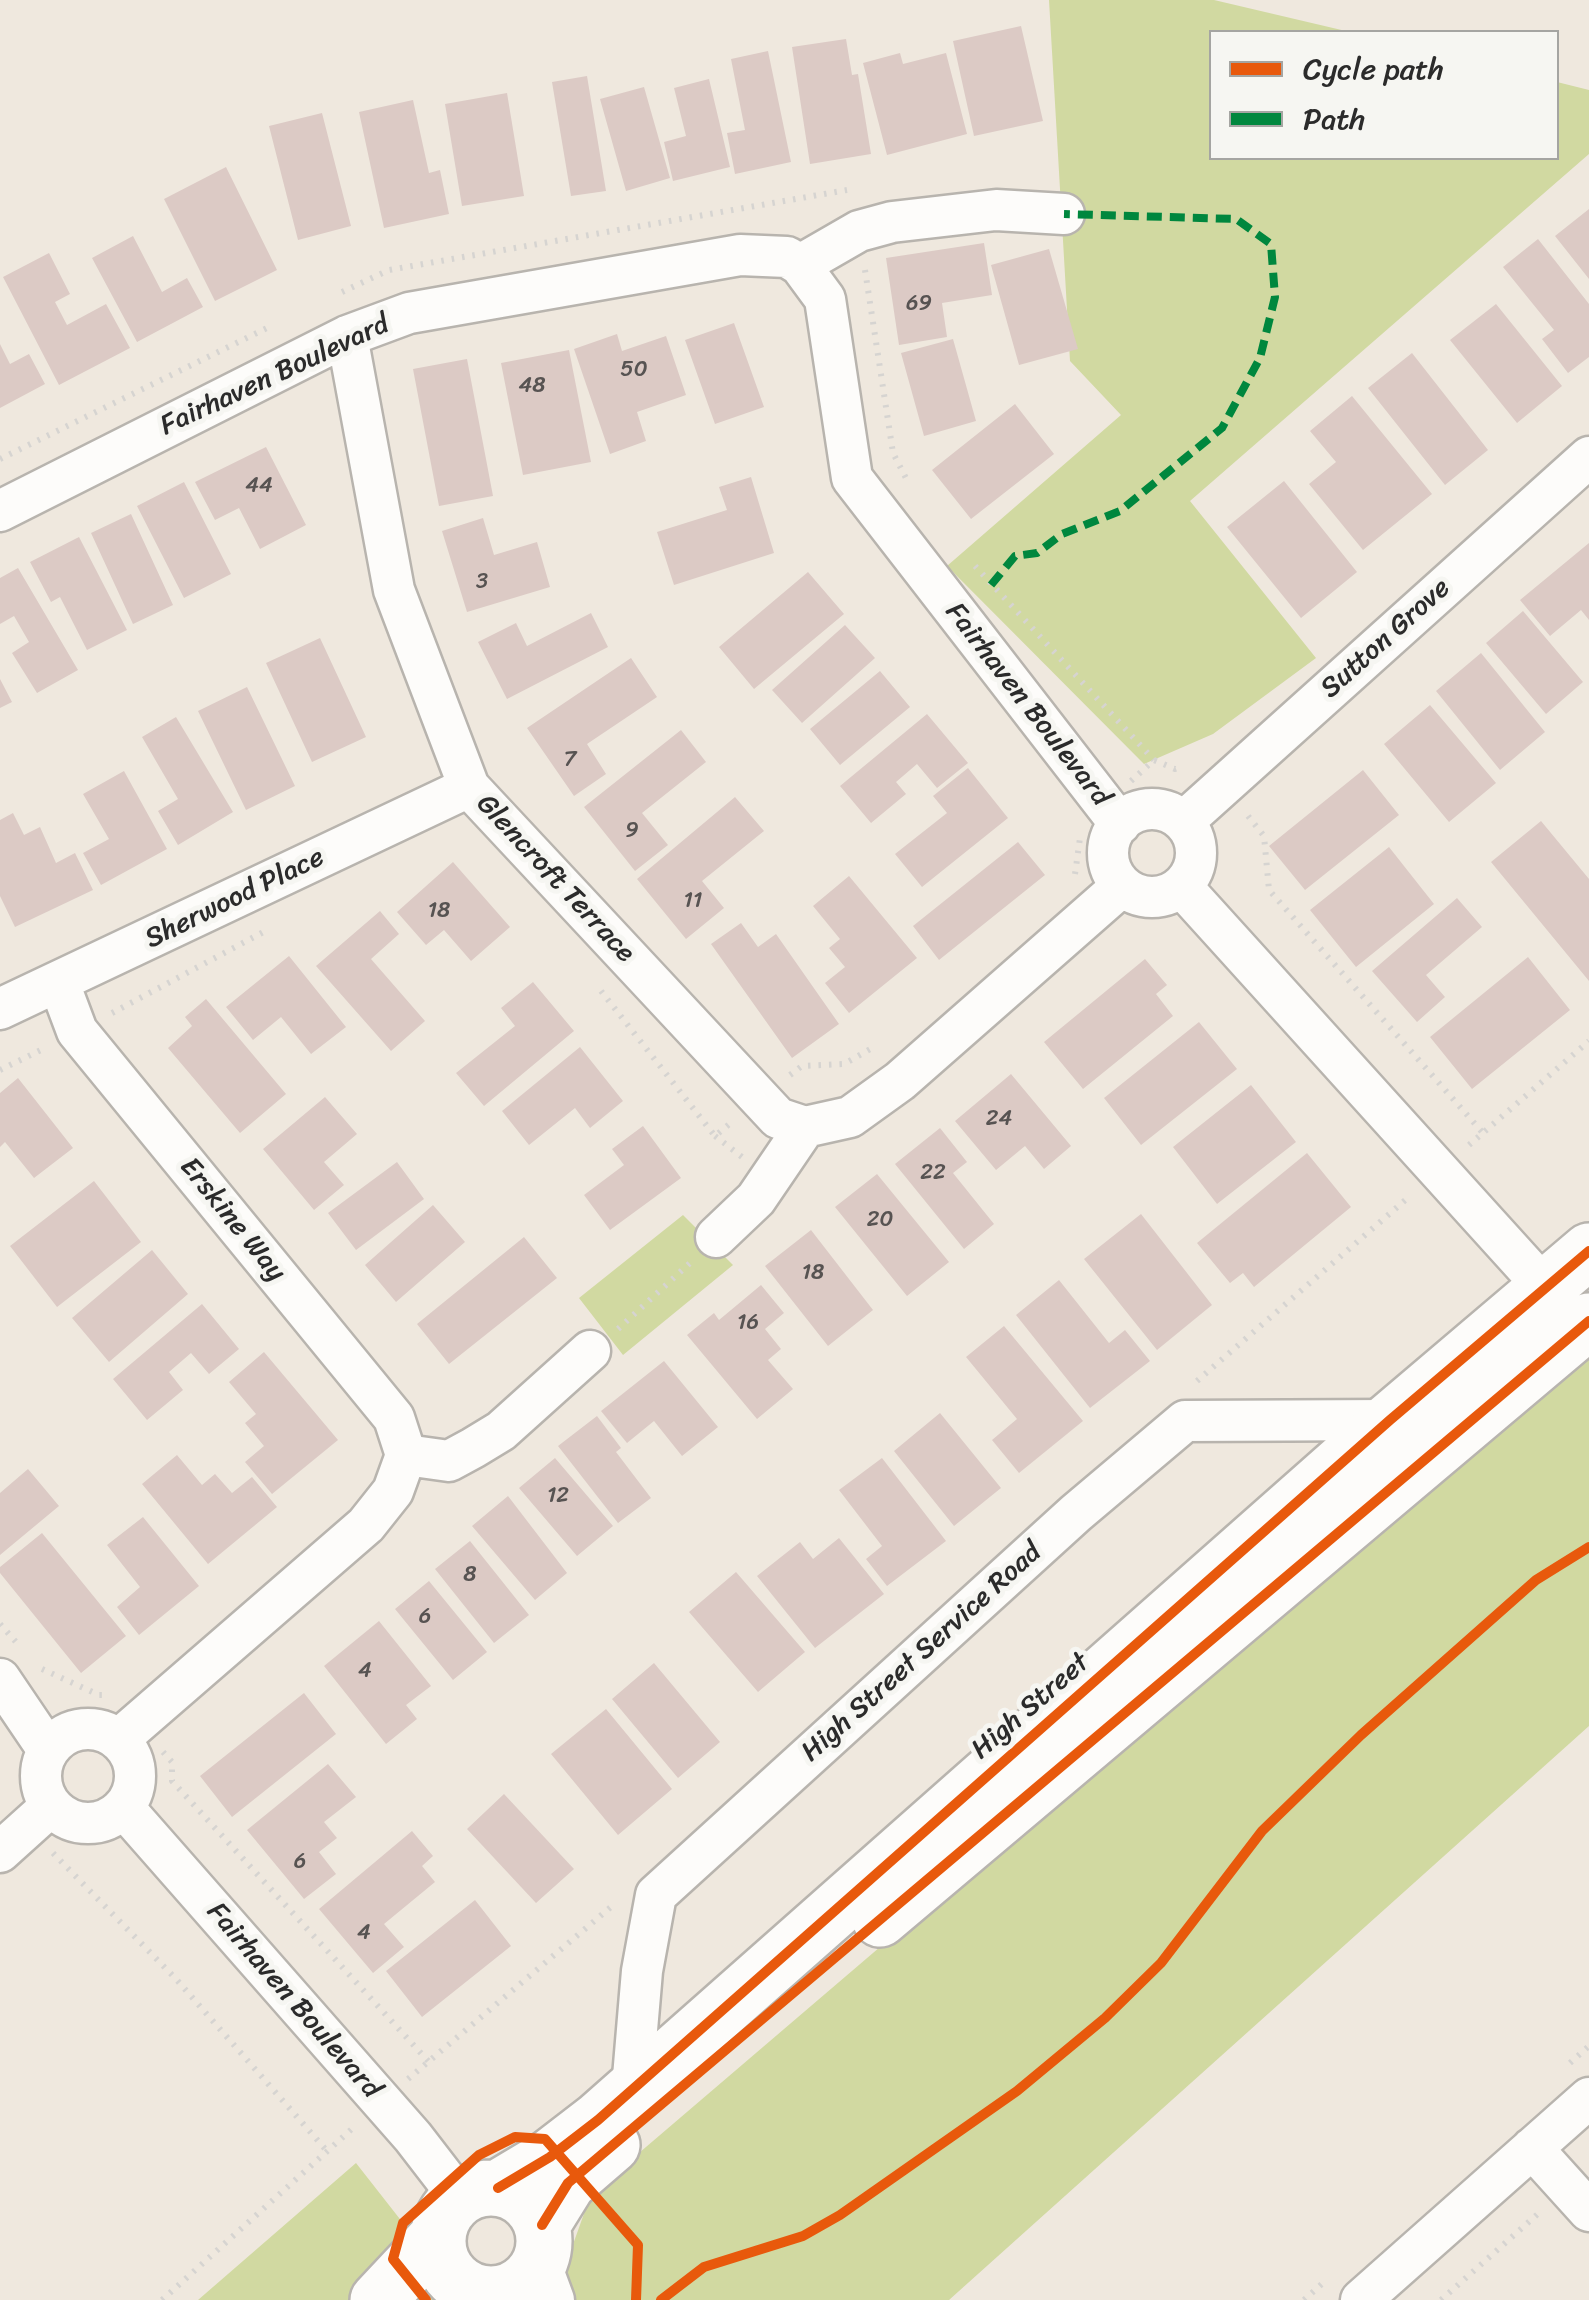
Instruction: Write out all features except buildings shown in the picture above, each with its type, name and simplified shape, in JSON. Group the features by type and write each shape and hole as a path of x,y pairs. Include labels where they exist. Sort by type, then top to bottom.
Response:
{"main road":[{"name":"High Street","path":"378,2300 465,2208 550,2157 632,2089 1390,1420 1589,1251"},
{"path":"512,2282 568,2183 1589,1321"},
{"path":"520,2195 512,2282 446,2272 465,2208 520,2195"}],"street":[{"path":"800,265 859,231 892,222 996,210 1064,214"},
{"name":"Fairhaven Boulevard","path":"0,511 347,336 409,313 740,255 774,255 800,265 825,299 852,478 1112,814"},
{"name":"Glencroft Terrace","path":"347,336 394,590 470,787 760,1100 778,1118 805,1127"},
{"name":"Sutton Grove","path":"1182,822 1589,457"},
{"name":"Sherwood Place","path":"0,1010 470,787"},
{"path":"1158,810 1182,822 1193,837 1196,854 1192,872 1180,886 1170,894 1145,897 1122,886 1112,872 1108,855 1112,814 1158,810"},
{"path":"716,1238 756,1199 805,1127 850,1117 900,1082 1122,886"},
{"path":"1180,886 1546,1289"},
{"name":"Erskine Way","path":"59,984 78,1031 394,1418 406,1456"},
{"path":"129,1730 134,1768 132,1793 123,1807 95,1823 65,1818 26,1828 48,1750 74,1731 129,1730 366,1525 392,1492 406,1456 449,1461 474,1448 501,1432 590,1351"},
{"name":"High Street Service Road","path":"632,2089 642,1971 656,1895 1076,1512 1185,1421 1390,1420"},
{"path":"14,1666 15,1696 48,1750"},
{"name":"Fairhaven Boulevard","path":"123,1807 414,2137 465,2208"},
{"path":"1361,2300 1589,2098"},
{"path":"1532,2148 1578,2199"}],"path":[{"path":"336,295 389,270 853,189 893,453 913,492"},
{"path":"0,459 284,320"},
{"path":"966,556 1154,760 1175,769 1200,760 1264,836 1269,890 1483,1133"},
{"path":"1068,883 1079,869 1084,826 1112,814 1154,760"},
{"path":"0,1070 276,926"},
{"path":"592,980 715,1136 802,1066 844,1064 884,1041"},
{"path":"590,1351 716,1238"},
{"path":"0,1624 14,1666"},
{"path":"40,1668 98,1695 119,1695 129,1730 172,1762 172,1781 428,2062"},
{"path":"26,1828 176,1979 327,2151"},
{"path":"1442,2300 1578,2199"}],"green space":[{"path":"1049,0 1214,0 1342,30 1209,30 1209,160 1559,160 1559,82 1589,90 1589,154 1190,501 1316,658 1213,734 1144,764 947,566 1121,415 1070,361"},
{"path":"683,1215 733,1265 623,1355 579,1298"},
{"path":"1589,1341 1589,1726 949,2300 528,2300 566,2264 591,2194"},
{"path":"356,2163 403,2223 442,2300 198,2300"}],"marked path":[{"path":"991,585 1015,556 1037,553 1062,534 1120,511 1222,428 1260,358 1275,297 1271,244 1236,219 1064,214"}],"cycle path":[{"path":"498,2188 550,2157 598,2120 1390,1420 1589,1251"},
{"path":"542,2225 568,2183 1589,1321"},
{"path":"661,2300 704,2267 803,2236 840,2215 1017,2091 1105,2018 1161,1963 1262,1831 1361,1735 1536,1580 1589,1547"},
{"path":"426,2300 393,2259 403,2223 479,2155 515,2137 545,2139 638,2245 636,2300"}]}
